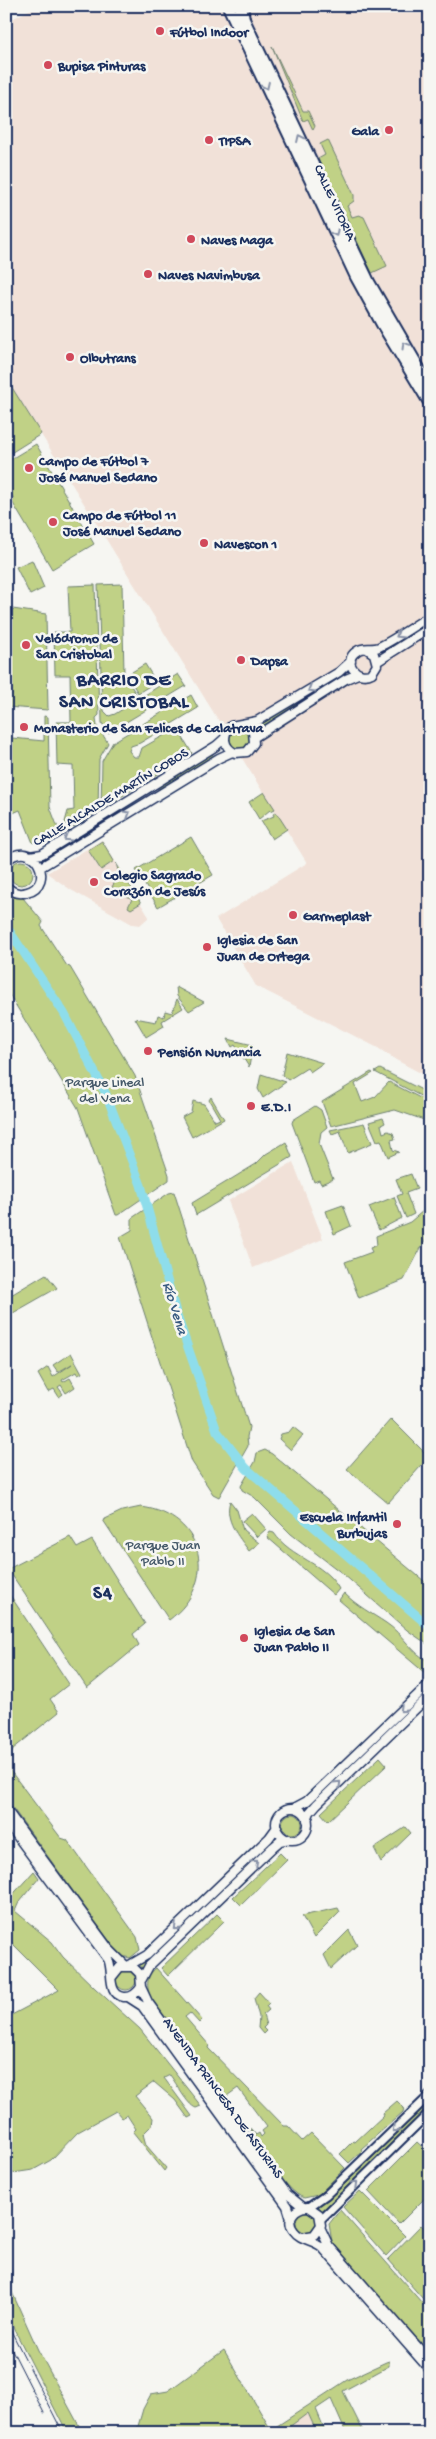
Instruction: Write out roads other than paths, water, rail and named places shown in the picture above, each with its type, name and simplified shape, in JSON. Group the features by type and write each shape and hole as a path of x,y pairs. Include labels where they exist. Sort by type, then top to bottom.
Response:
{"highway":[{"name":"CALLE VITORIA","path":"228,6 356,277 382,326 430,404"},
{"name":"CALLE VITORIA","path":"240,6 244,19 360,263 388,317 430,387"},
{"path":"360,263 356,277 363,280 381,311 388,317"}],"main road":[{"path":"244,724 252,729 255,737 253,746 247,752 238,754 232,752 226,745 225,738 231,726 244,724 254,723 339,672 358,650 378,648 430,616"},
{"path":"350,661 352,669 358,674 365,676 372,673 378,661 430,628"},
{"path":"368,649 378,661"},
{"path":"255,737 346,679 358,674"},
{"name":"CALLE ALCALDE MARTÍN COBOS","path":"6,861 19,854 30,856 42,854 216,746 225,738"},
{"name":"CALLE ALCALDE MARTÍN COBOS","path":"41,867 220,757 232,752"},
{"path":"8,889 24,893 36,887 41,877 41,867 30,856"},
{"path":"112,1977 117,1969 141,1960 152,1950 269,1838 276,1827 280,1814 286,1809 294,1808 307,1801 430,1683"},
{"path":"6,1821 108,1959 112,1977 111,1985 116,1992 128,1997 133,1995 149,1966 273,1847 280,1841 296,1839 302,1835 307,1829 307,1820 310,1812 317,1804 430,1695"},
{"path":"294,1808 302,1812 307,1820"},
{"path":"6,1809 109,1949 127,1966 137,1970 141,1983"},
{"path":"276,1827 281,1835 288,1839"},
{"name":"AVENIDA PRINCESA DE ASTURIAS","path":"141,1983 148,2002 287,2194 306,2207"},
{"name":"AVENIDA PRINCESA DE ASTURIAS","path":"128,1997 142,2006 223,2116 287,2206 291,2219"},
{"path":"430,2361 329,2246 317,2211 306,2207 295,2211 291,2219 293,2230 322,2247 430,2370"},
{"path":"303,2237 314,2235 320,2223"}],"street":[{"path":"306,2207 322,2199 430,2095"},
{"path":"320,2223 430,2112"}],"waterway":[{"name":"Río Vena","path":"6,926 64,1013 106,1094 141,1185 177,1316 217,1431 246,1468 430,1627"}],"railway":[{"path":"6,2321 63,2433"},
{"path":"6,2338 44,2413"}],"place":[{"name":"Fútbol Indoor","path":"160,31"},
{"name":"Bupisa Pinturas","path":"48,65"},
{"name":"Gala","path":"389,130"},
{"name":"TIPSA","path":"209,140"},
{"name":"Naves Maga","path":"191,239"},
{"name":"Naves Navimbusa","path":"148,274"},
{"name":"Olbutrans","path":"70,357"},
{"name":"Campo de Fútbol 7 José Manuel Sedano","path":"29,468"},
{"name":"Campo de Fútbol 11 José Manuel Sedano","path":"53,522"},
{"name":"Navescon 1","path":"204,543"},
{"name":"Velódromo de San Cristobal","path":"26,645"},
{"name":"Dapsa","path":"241,660"},
{"name":"Monasterio de San Felices de Calatrava","path":"24,727"},
{"name":"Colegio Sagrado Corazón de Jesús","path":"94,882"},
{"name":"Garmeplast","path":"293,915"},
{"name":"Iglesia de San Juan de Ortega","path":"207,947"},
{"name":"Pensión Numancia","path":"148,1051"},
{"name":"E.D.I","path":"251,1106"},
{"name":"Escuela Infantil Burbujas","path":"397,1524"},
{"name":"Iglesia de San Juan Pablo II","path":"244,1638"}],"district":[{"name":"BARRIO DE SAN CRISTOBAL","path":"124,689"},
{"name":"S4","path":"103,1591"}],"park label":[{"name":"Parque Lineal del Vena","path":"105,1090"},
{"name":"Parque Juan Pablo II","path":"163,1552"}]}
